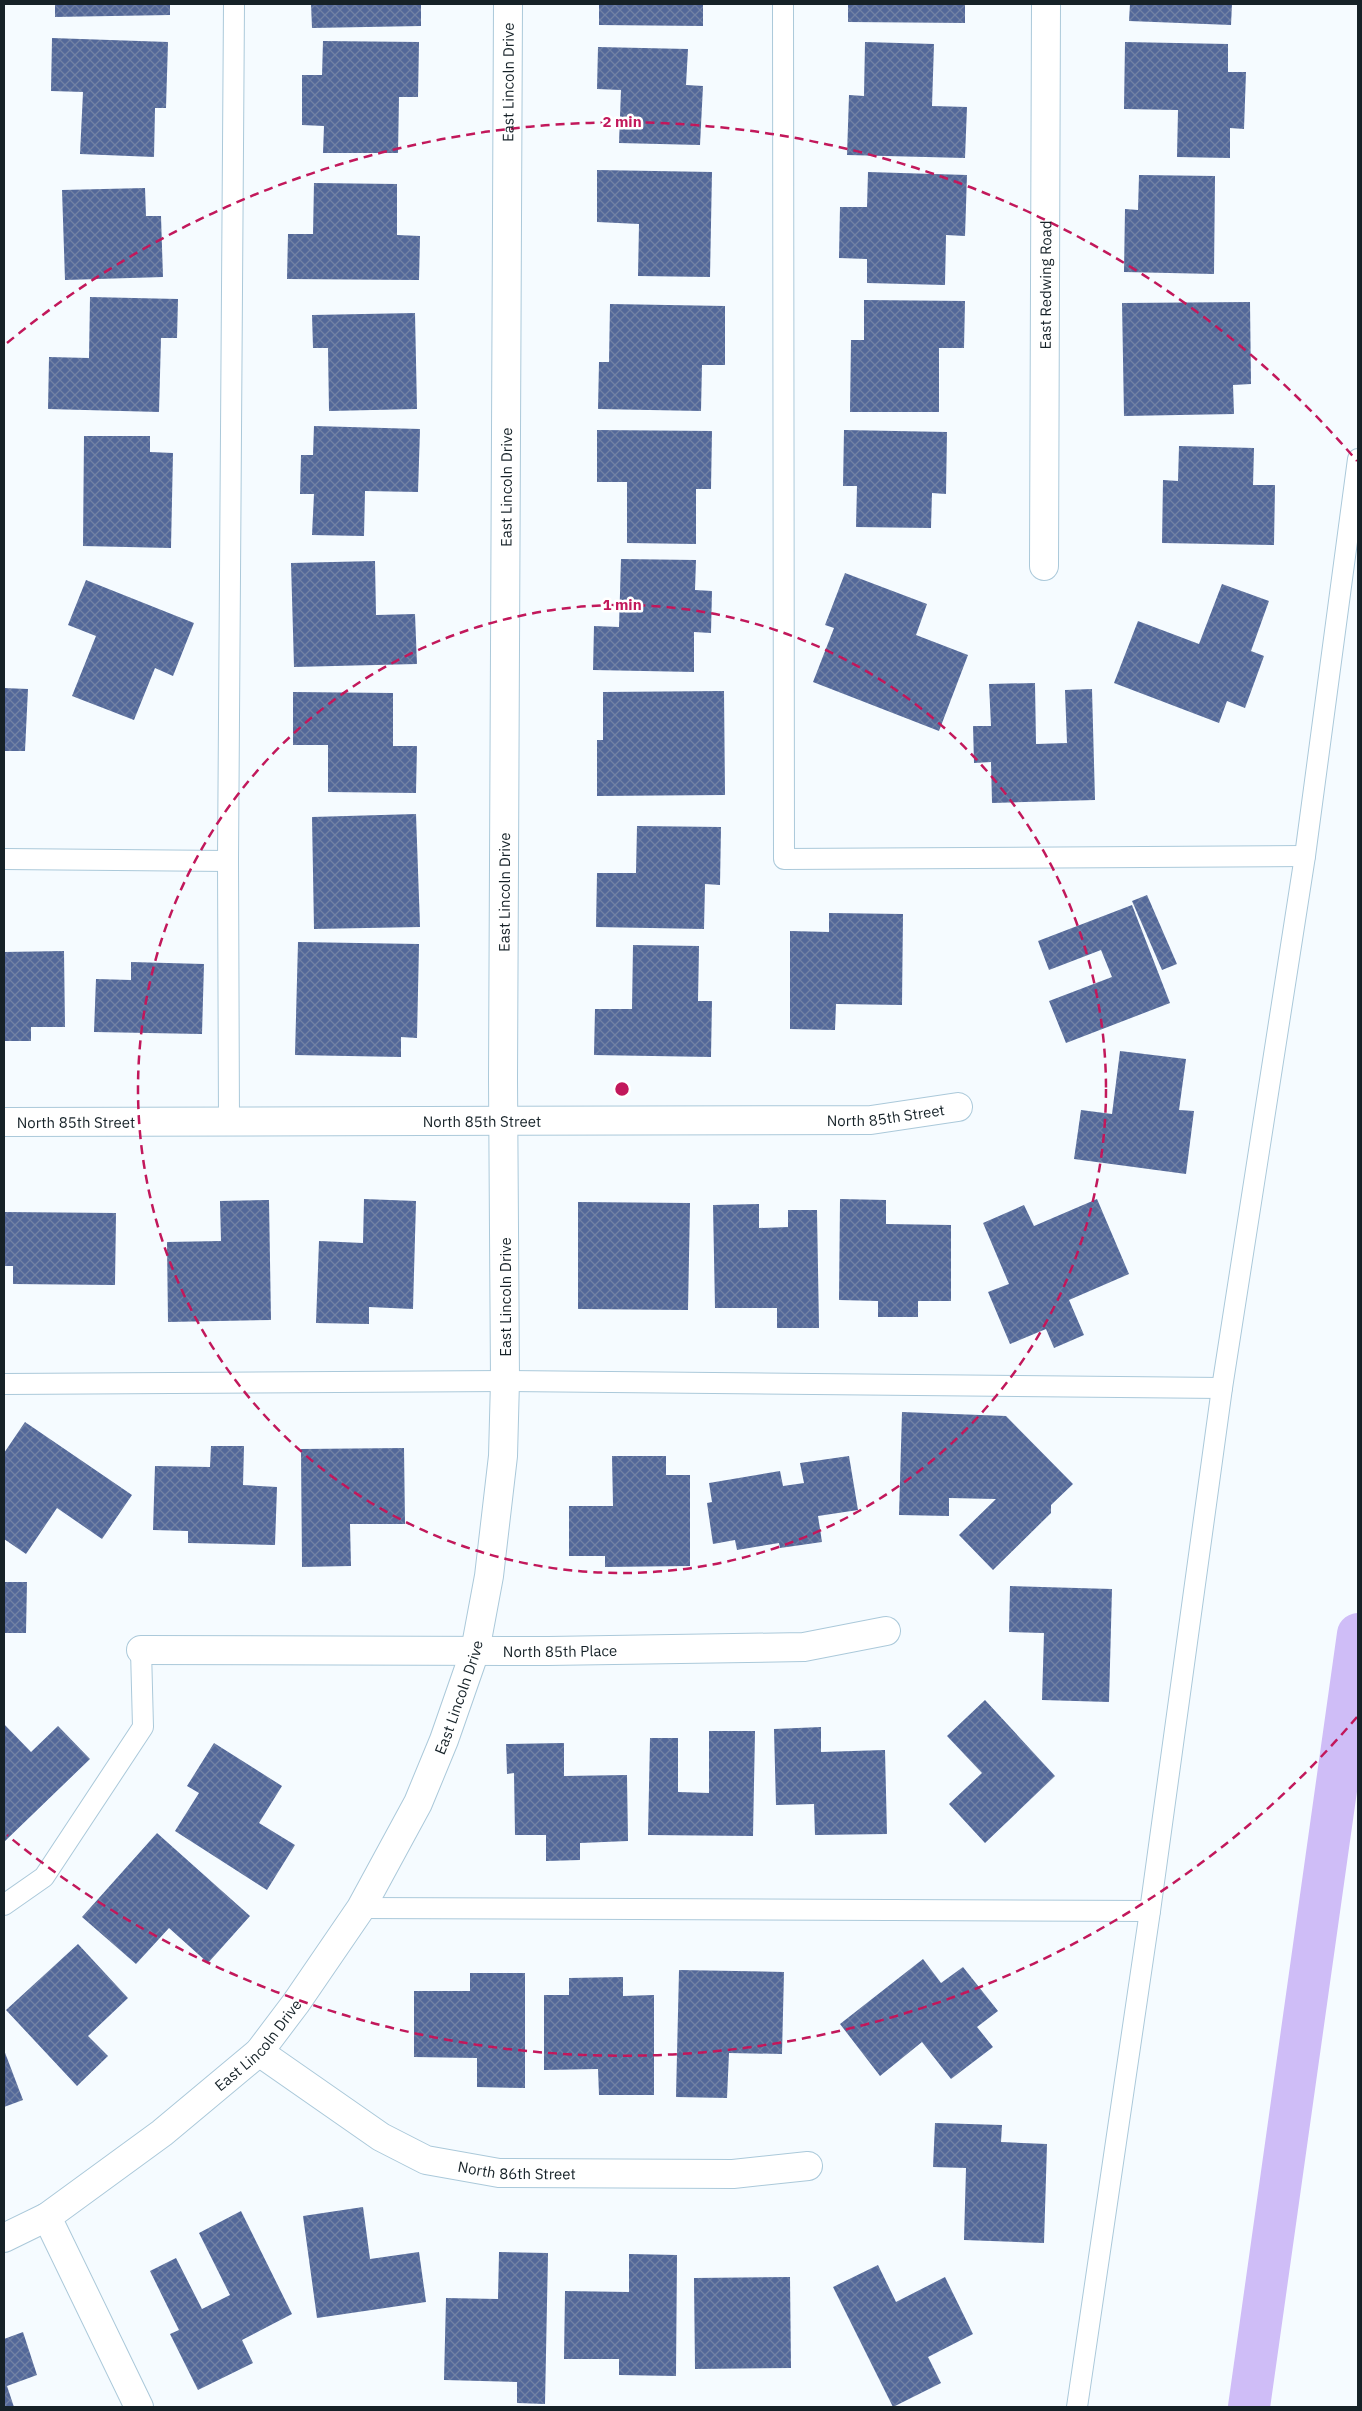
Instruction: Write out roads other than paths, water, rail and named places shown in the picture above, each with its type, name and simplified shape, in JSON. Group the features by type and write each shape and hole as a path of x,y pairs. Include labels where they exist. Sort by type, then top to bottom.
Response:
{"street":[{"name":"East Lincoln Drive","path":"47,2217 162,2133 259,2052 296,2003 360,1908 418,1803 444,1740 474,1651 491,1557 503,1456 505,1381 503,1120 508,4"},
{"name":"East Redwing Road","path":"1044,566 1046,4"},
{"name":"North 85th Street","path":"4,1122 229,1123 503,1120 871,1120 958,1108"},
{"name":"North 85th Place","path":"141,1650 474,1651 804,1646 886,1631"},
{"name":"North 86th Street","path":"259,2052 381,2137 426,2160 499,2173 733,2174 808,2166"},
{"path":"4,2238 47,2217 139,2407"}],"lane":[{"path":"229,1123 228,861 234,4"},
{"path":"783,4 784,859 1305,856"},
{"path":"1078,2407 1150,1911 1222,1388 1305,856 1358,460"},
{"path":"4,859 228,861"},
{"path":"4,1384 505,1381 1222,1388"},
{"path":"4,1905 44,1877 143,1727 141,1650"},
{"path":"360,1908 1150,1911"}],"waterway":[{"path":"1249,2407 1358,1634"}]}
